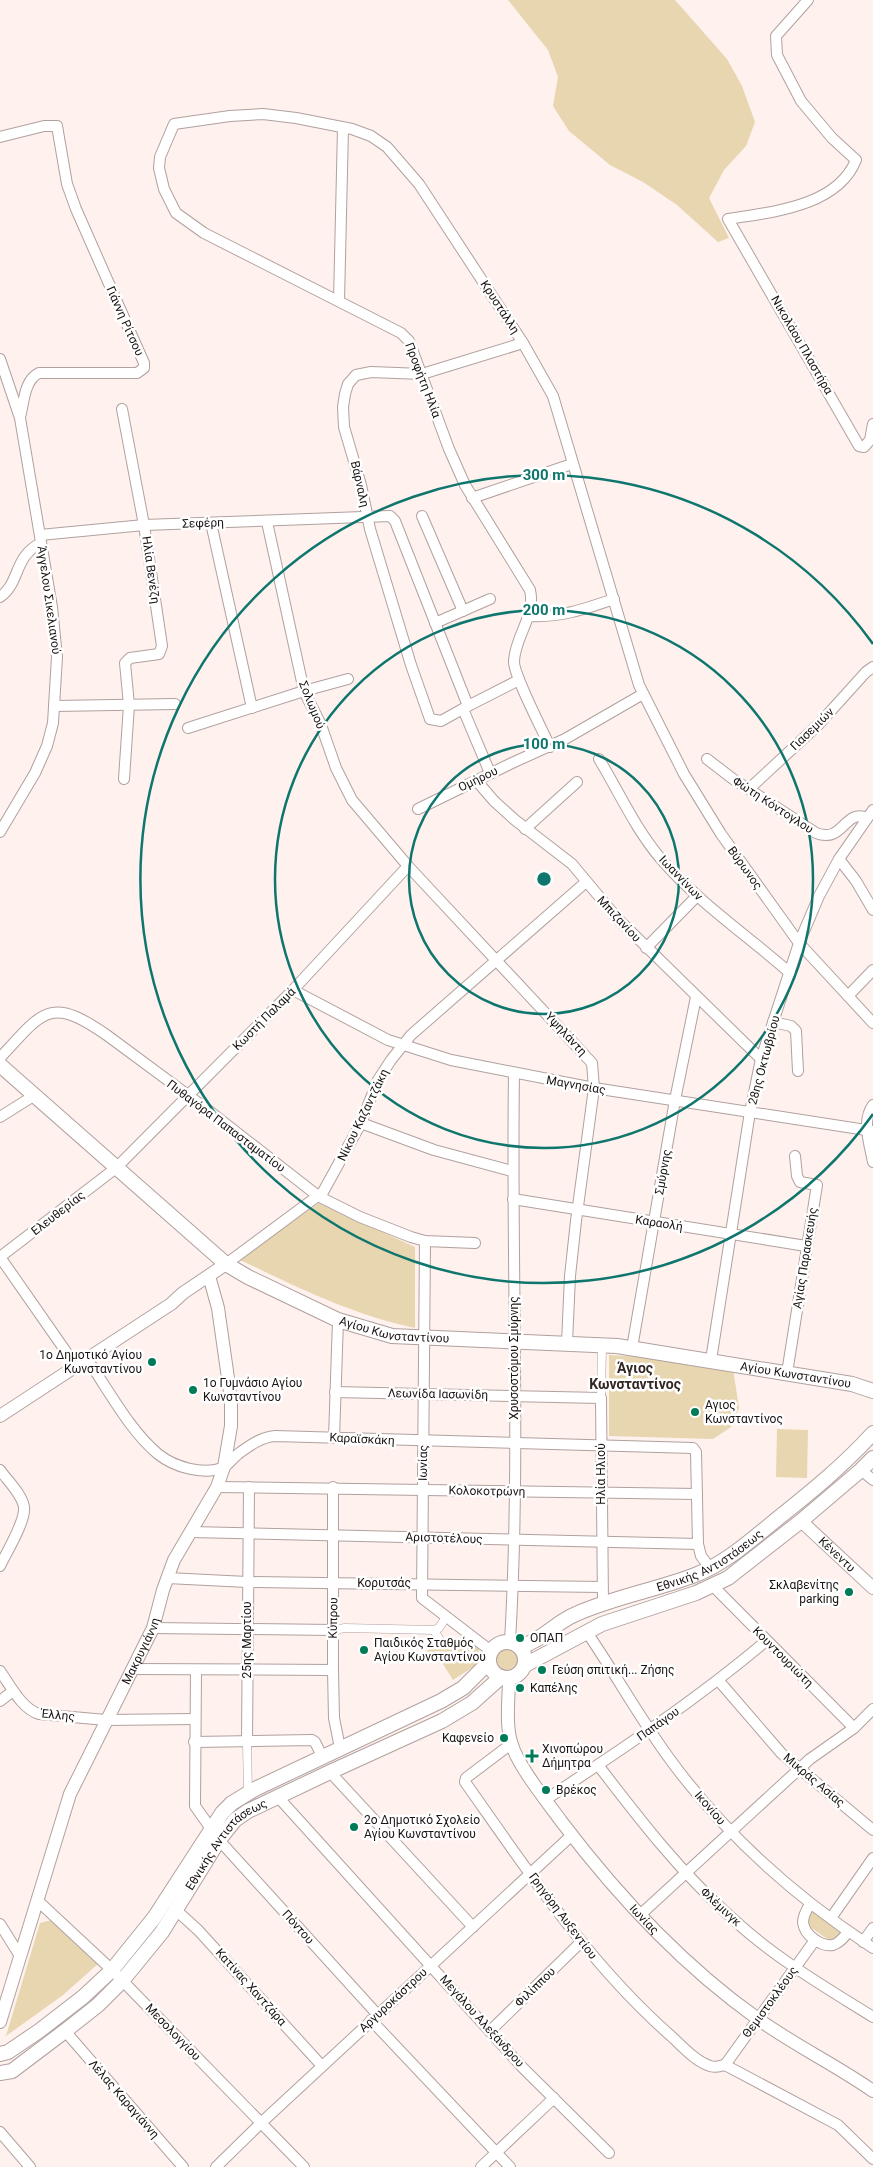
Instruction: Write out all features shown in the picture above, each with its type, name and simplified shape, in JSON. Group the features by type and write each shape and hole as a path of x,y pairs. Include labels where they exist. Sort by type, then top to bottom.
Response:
{"main road":[{"name":"Αγίου Κωνσταντίνου","path":"0,1065 230,1266 338,1320 384,1334 423,1339 567,1343 632,1348 787,1372 858,1386 873,1391"},
{"name":"Εθνικής Αντιστάσεως","path":"515,1644 532,1642 574,1615 603,1603 668,1584 710,1568 725,1560 851,1458 873,1433"},
{"name":"Εθνικής Αντιστάσεως","path":"525,1665 602,1624 696,1594 713,1586 744,1567 801,1521 873,1458"},
{"path":"497,1644 515,1644 525,1657 525,1665 520,1672 505,1677 494,1672 490,1657 497,1644"},
{"name":"Εθνικής Αντιστάσεως","path":"0,2054 8,2052 39,2031 112,1970 154,1918 211,1828 227,1807 248,1792 441,1701 463,1688 490,1657"},
{"name":"Εθνικής Αντιστάσεως","path":"0,2073 12,2071 98,2005 122,1981 148,1951 177,1911 219,1840 235,1820 248,1811 330,1772 417,1734 472,1703 505,1677"}],"street":[{"name":"Νικολάου Πλαστήρα","path":"808,0 776,36 777,55 801,101 832,138 856,160 848,175 838,185 801,205 790,209 728,219 859,446 864,446 868,443 873,424"},
{"name":"Κρυστάλλη","path":"174,124 263,114 296,118 371,136 387,147 403,164 438,210 523,343 553,396 643,694"},
{"name":"Προφήτη Ηλία","path":"174,124 162,149 159,162 164,189 176,214 204,233 405,336 412,347 449,449 472,498 528,584 532,599 514,658 514,665 550,746"},
{"name":"Γιάννη Ρίτσου","path":"0,137 44,126 57,126 67,184 87,238 144,363 144,368 137,373 40,373 34,376 27,386 20,418"},
{"path":"339,301 343,128"},
{"name":"Βάρναλη","path":"466,708 441,721 430,718 411,665 368,518 362,485 343,422 343,407 346,390 352,377 360,373 422,374 523,343"},
{"name":"Άγγελου Σικελιανού","path":"0,359 20,418 56,637 52,729 41,762 0,832"},
{"name":"Ηλία Βενέζη","path":"122,408 144,525 162,646 159,654 130,658 125,663 129,705"},
{"path":"472,498 572,464"},
{"name":"Σεφέρη","path":"41,539 144,525 390,516 395,521 435,622"},
{"path":"422,516 463,611"},
{"name":"Σολωμού","path":"267,522 304,691 321,725 336,768 352,800 408,866"},
{"path":"211,523 252,708"},
{"path":"0,596 10,587 25,555 41,539"},
{"path":"490,599 435,622 490,773"},
{"path":"528,616 543,617 566,614 614,599"},
{"name":"Γιασεμιών","path":"749,788 819,724 868,670 873,667"},
{"path":"188,728 348,679"},
{"path":"466,708 520,680"},
{"name":"Ομήρου","path":"418,809 550,746 643,694"},
{"name":"Βύρωνος","path":"643,694 700,802 799,944 873,1023"},
{"path":"54,706 175,704"},
{"path":"124,779 129,705"},
{"name":"Ιωαννίνων","path":"599,759 652,847 697,896 790,973"},
{"name":"Φώτη Κόντογλου","path":"707,759 805,828 820,835 834,834 854,816 870,814"},
{"name":"Μπιζανίου","path":"476,780 494,801 525,829 572,864 617,918 646,948 762,1059"},
{"path":"525,829 577,782"},
{"name":"28ης Οκτωβρίου","path":"711,1360 750,1112 762,1059 799,944 823,888 839,859 870,814"},
{"path":"839,859 856,881 873,910"},
{"name":"Υψηλάντη","path":"408,866 592,1063 594,1088 577,1208 570,1276 567,1343"},
{"name":"Κωστή Παλαμά","path":"116,1168 293,990 408,866"},
{"name":"Νίκου Καζαντζάκη","path":"230,1266 318,1196 327,1185 361,1123 378,1080 402,1046 420,1025 586,882"},
{"path":"646,948 697,896"},
{"path":"848,996 873,970"},
{"name":"Μαγνησίας","path":"293,990 402,1046 451,1060 514,1074 594,1088 870,1130"},
{"name":"Σμύρνης","path":"632,1348 675,1100 696,997"},
{"name":"Πυθαγόρα Παπασταματίου","path":"0,1058 36,1019 52,1012 63,1012 92,1024 318,1196 360,1217 401,1234 425,1241 475,1243"},
{"path":"773,1022 791,1026 796,1031 798,1071"},
{"name":"Χρυσοστόμου Σμύρνης","path":"514,1074 512,1170 515,1342 513,1585 515,1644"},
{"path":"0,1117 35,1095"},
{"path":"873,1105 869,1112 873,1162"},
{"path":"361,1123 434,1150 512,1170"},
{"name":"Αγίας Παρασκευής","path":"787,1372 817,1185 800,1182 797,1176 796,1156"},
{"name":"Ελευθερίας","path":"0,1257 116,1168"},
{"name":"Καραολή","path":"513,1199 806,1246"},
{"name":"Ιωνίας","path":"425,1241 422,1489 423,1600 446,1617 490,1657"},
{"path":"0,1257 76,1366"},
{"path":"0,1416 171,1304 186,1299 230,1266"},
{"name":"Μακρυγιάννη","path":"0,2022 70,1794 153,1628 174,1560 217,1487 224,1467 231,1426 231,1399 220,1318 211,1280"},
{"path":"334,1438 338,1320"},
{"name":"Ηλία Ηλιού","path":"602,1345 601,1542 603,1603"},
{"path":"87,1359 132,1424 158,1454 174,1463 190,1468 210,1470 224,1467"},
{"name":"Λεωνίδα Ιασωνίδη","path":"335,1392 601,1398"},
{"name":"Καραϊσκάκη","path":"224,1467 251,1445 267,1437 286,1436 423,1442 689,1448 696,1452 697,1494"},
{"path":"0,1470 20,1498 24,1508 19,1525 0,1566"},
{"path":"861,1470 873,1480"},
{"name":"Κολοκοτρώνη","path":"217,1487 333,1487 514,1492 697,1494"},
{"name":"25ης Μαρτίου","path":"248,1792 247,1582 250,1487"},
{"name":"Κύπρου","path":"333,1487 334,1582 332,1670 334,1718 340,1748"},
{"path":"697,1494 698,1544 701,1556 710,1568"},
{"name":"Κένεντυ","path":"801,1521 873,1588"},
{"name":"Αριστοτέλους","path":"191,1532 248,1535 698,1544"},
{"name":"Κορυτσάς","path":"167,1578 247,1582 602,1587"},
{"name":"Κουντουριώτη","path":"713,1586 854,1728"},
{"path":"153,1628 434,1630 438,1628 446,1617"},
{"path":"434,1630 440,1642 466,1645"},
{"name":"Ικονίου","path":"586,1631 650,1731 686,1779 732,1832 770,1872 810,1904 873,1948"},
{"name":"Παπάγου","path":"545,1800 650,1731 718,1681 766,1641"},
{"path":"132,1669 196,1671 332,1670"},
{"name":"Έλλης","path":"0,1671 30,1710 36,1713 106,1720 195,1719"},
{"name":"Πόντου","path":"196,1671 194,1803 219,1840 374,2017 510,2167"},
{"name":"Ιωνίας","path":"505,1677 511,1744 545,1800 572,1835 640,1914 690,1964 758,2020 871,2086"},
{"name":"Μικράς Ασίας","path":"718,1681 782,1754 873,1830"},
{"path":"0,1701 13,1690"},
{"path":"640,1914 800,1769 854,1728 873,1709"},
{"path":"194,1742 313,1741 322,1756"},
{"name":"Γρηγόρη Αυξεντίου","path":"511,1744 466,1778 465,1781 580,1942 654,2021 687,2050 709,2066 724,2065 838,2125 873,2158"},
{"name":"Φλέμινγκ","path":"598,1765 686,1874 734,1920 796,1968 873,2017"},
{"path":"330,1772 473,1927"},
{"name":"Μεγάλου Αλεξάνδρου","path":"278,1797 490,2031 609,2153"},
{"name":"Αργυροκάστρου","path":"216,2167 374,2017 572,1835"},
{"path":"831,1918 873,1858"},
{"name":"Μεσολογγίου","path":"38,1901 112,1970 304,2167"},
{"path":"810,1904 805,1913 804,1924 806,1930 816,1940 832,1945 842,1940 848,1932"},
{"name":"Κατίνας Χαντζάρα","path":"177,1911 198,1930 322,2066"},
{"path":"0,1924 20,1956"},
{"path":"863,1942 873,1928"},
{"name":"Θεμιστοκλέους","path":"724,2065 816,1940"},
{"name":"Φιλίππου","path":"490,2031 580,1942"},
{"name":"Λέλας Καραγιάννη","path":"65,2031 183,2167"},
{"path":"480,2167 554,2098"},
{"path":"0,2132 30,2167"}],"shaded area":[{"path":"508,0 675,0 727,59 742,86 755,122 746,146 724,170 709,198 729,238 718,242 677,205 643,182 610,165 569,131 553,106 558,77 548,50"},
{"path":"319,1203 415,1247 415,1328 346,1307 238,1259"},
{"path":"609,1355 658,1358 733,1369 739,1408 731,1427 713,1439 609,1436"},
{"path":"777,1429 808,1430 807,1478 776,1477"},
{"path":"470,1642 479,1649 476,1665 453,1680 440,1659 437,1661 434,1658 430,1660 425,1652 436,1645 461,1648"},
{"path":"507,1647 512,1648 518,1654 518,1664 512,1670 507,1671 502,1670 496,1664 495,1659 496,1654 502,1648"},
{"path":"811,1909 842,1932 836,1940 830,1941 809,1926 807,1919"},
{"path":"52,1920 99,1963 63,1995 6,2036 40,1923"}],"place":[{"name":"1ο Δημοτικό Αγίου Κωνσταντίνου","path":"152,1362"},
{"name":"1ο Γυμνάσιο Αγίου Κωνσταντίνου","path":"193,1390"},
{"name":"Αγιος Κωνσταντίνος","path":"695,1412"},
{"name":"Σκλαβενίτης parking","path":"849,1592"},
{"name":"ΟΠΑΠ","path":"520,1638"},
{"name":"Παιδικός Σταθμός Αγίου Κωνσταντίνου","path":"364,1650"},
{"name":"Γεύση σπιτική... Ζήσης","path":"542,1670"},
{"name":"Καπέλης","path":"520,1688"},
{"name":"Καφενείο","path":"504,1738"},
{"name":"Χινοπώρου Δήμητρα","path":"532,1756"},
{"name":"Βρέκος","path":"546,1790"},
{"name":"2ο Δημοτικό Σχολείο Αγίου Κωνσταντίνου","path":"354,1827"}],"district":[{"name":"Άγιος Κωνσταντίνος","path":"635,1376"}]}
